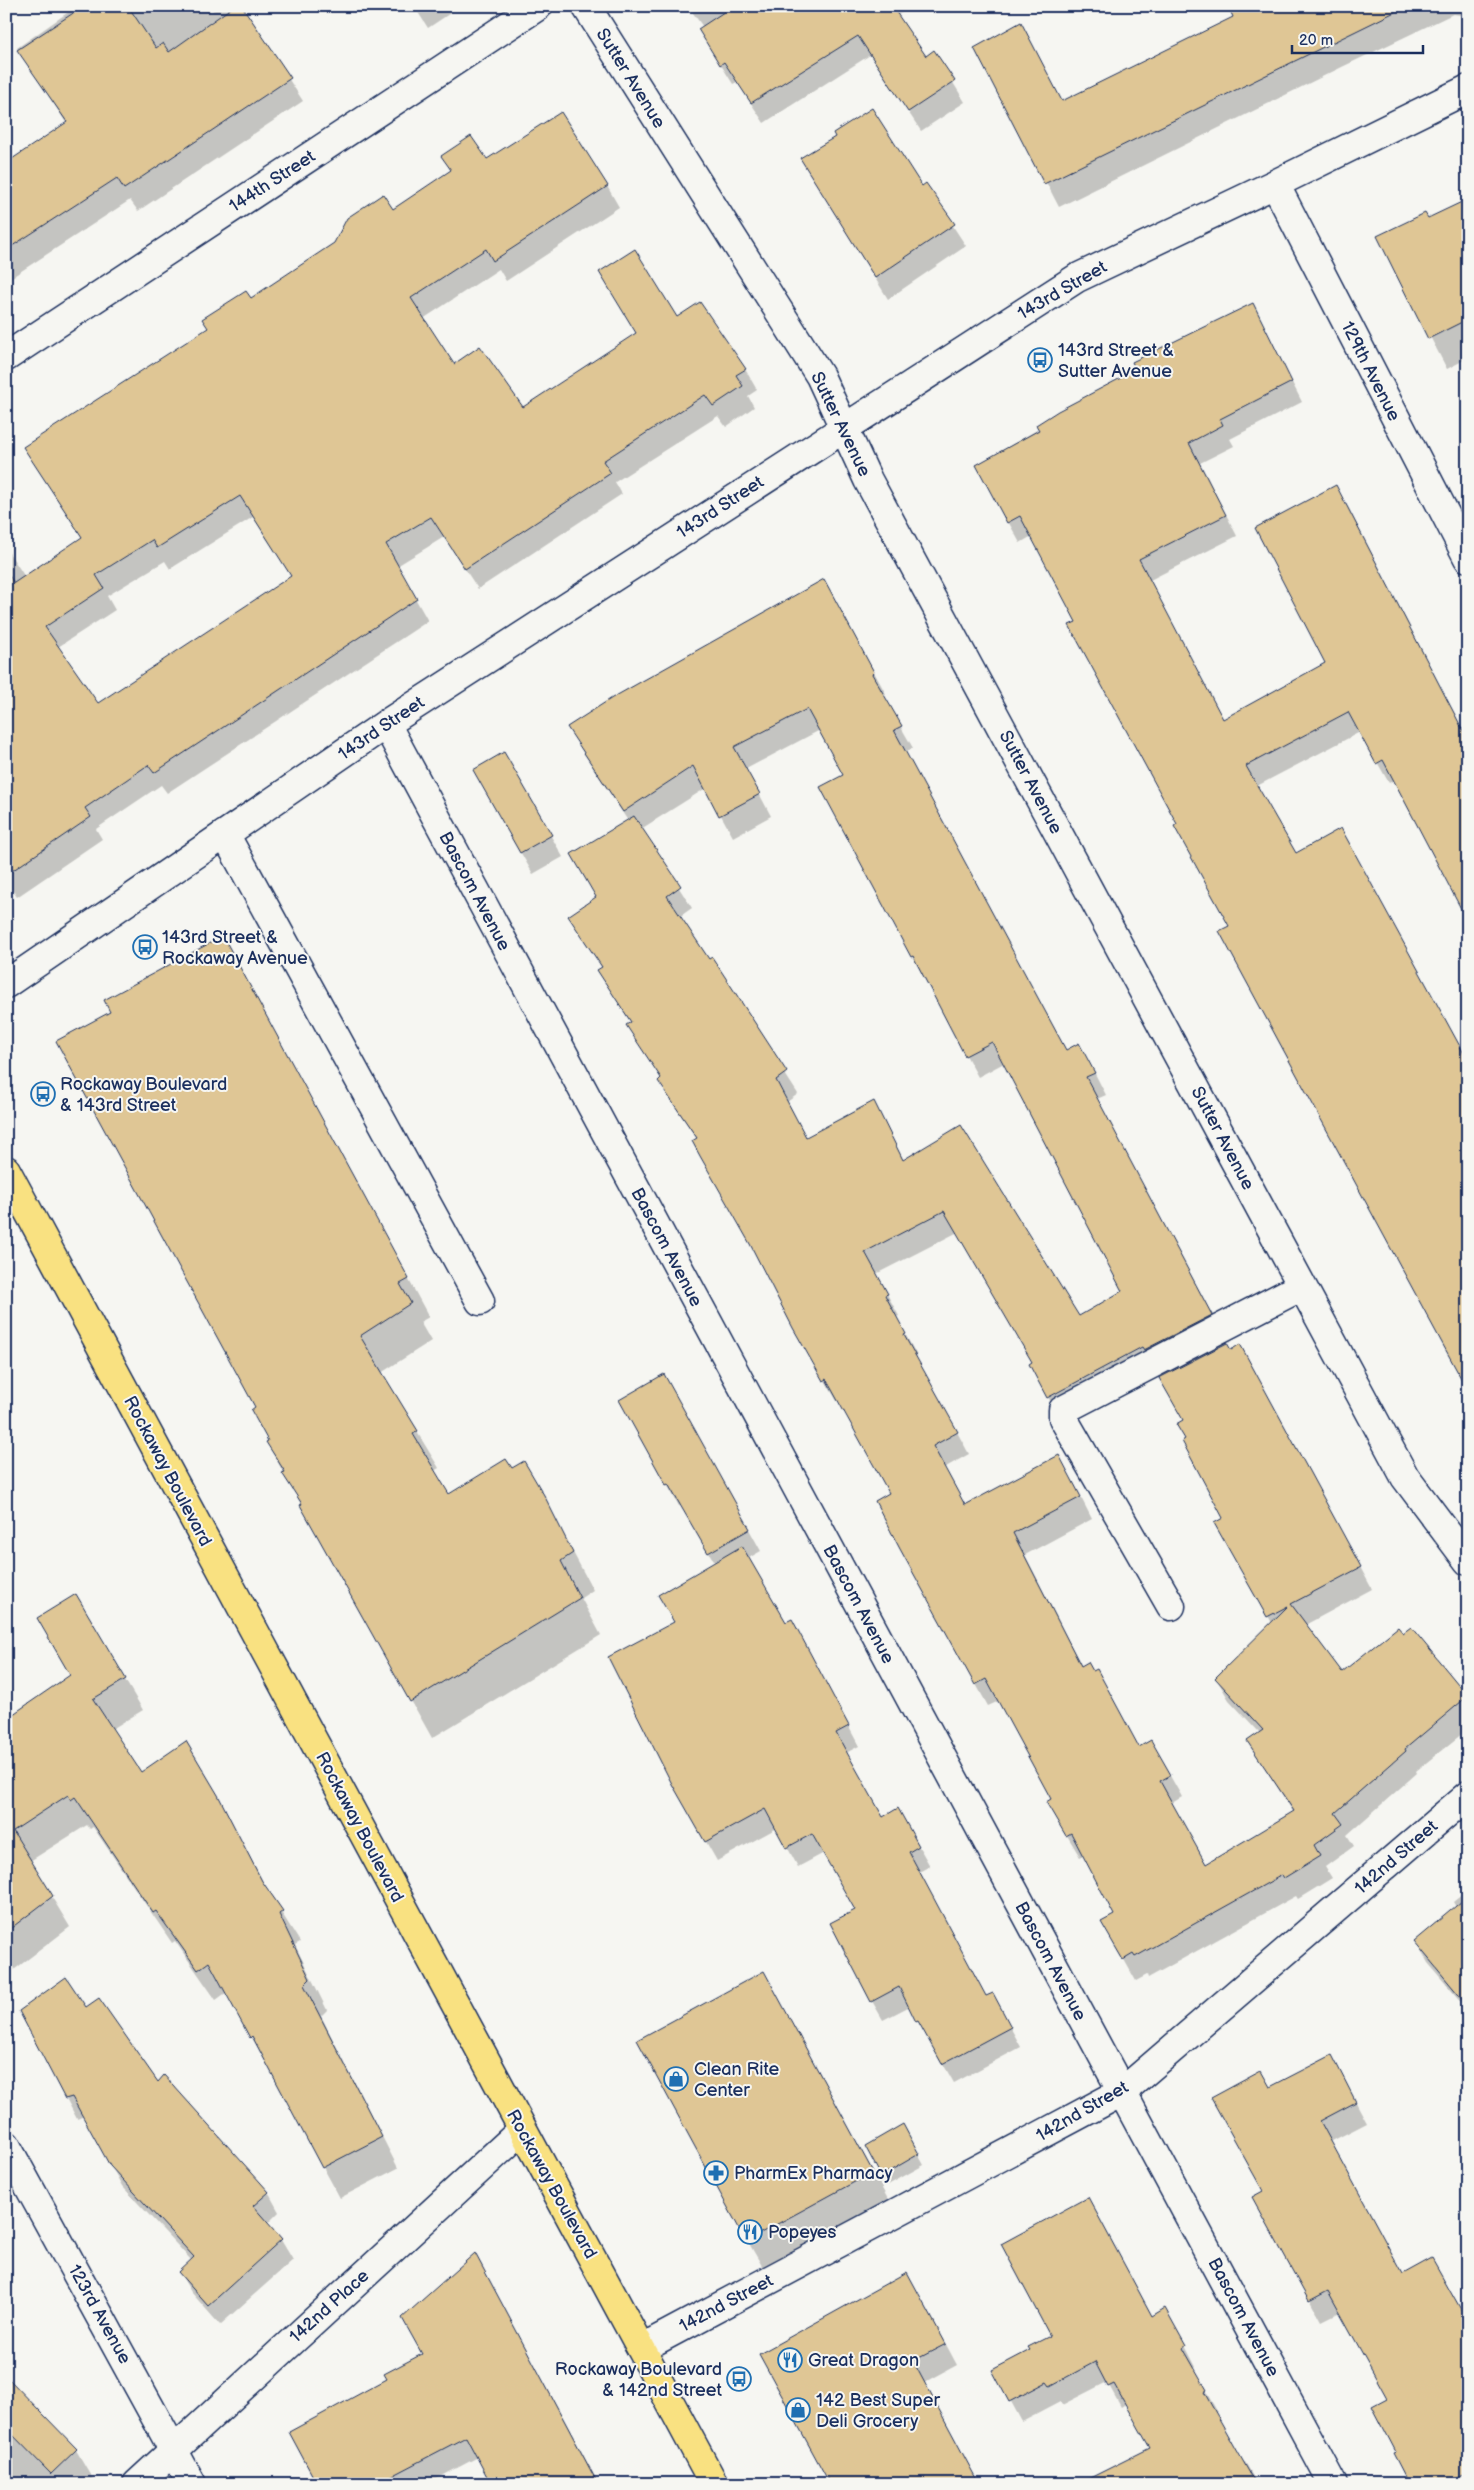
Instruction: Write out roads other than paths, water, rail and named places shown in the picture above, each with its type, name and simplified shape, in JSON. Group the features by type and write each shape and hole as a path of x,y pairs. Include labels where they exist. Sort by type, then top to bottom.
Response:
{"main road":[{"name":"Rockaway Boulevard","path":"6,1170 714,2484"}],"street":[{"name":"144th Street","path":"6,357 538,6"},
{"name":"Sutter Avenue","path":"586,6 820,376 868,480 1405,1477 1468,1561"},
{"name":"143rd Street","path":"6,984 386,724 843,427 1077,278 1275,184 1468,89"},
{"name":"129th Avenue","path":"1275,184 1468,558"},
{"name":"Bascom Avenue","path":"386,724 1333,2484"},
{"path":"225,834 480,1301"},
{"path":"1171,1606 1063,1418 1063,1410 1302,1286"},
{"name":"142nd Street","path":"642,2348 1122,2092 1468,1795"},
{"name":"142nd Place","path":"137,2484 522,2130"},
{"name":"123rd Avenue","path":"6,2145 192,2484"}],"place":[{"name":"143rd Street & Sutter Avenue","path":"1040,360"},
{"name":"143rd Street & Rockaway Avenue","path":"145,947"},
{"name":"Rockaway Boulevard & 143rd Street","path":"43,1094"},
{"name":"Clean Rite Center","path":"676,2079"},
{"name":"PharmEx Pharmacy","path":"716,2173"},
{"name":"Popeyes","path":"750,2232"},
{"name":"Great Dragon","path":"790,2360"},
{"name":"Rockaway Boulevard & 142nd Street","path":"739,2379"},
{"name":"142 Best Super Deli Grocery","path":"798,2410"}]}
